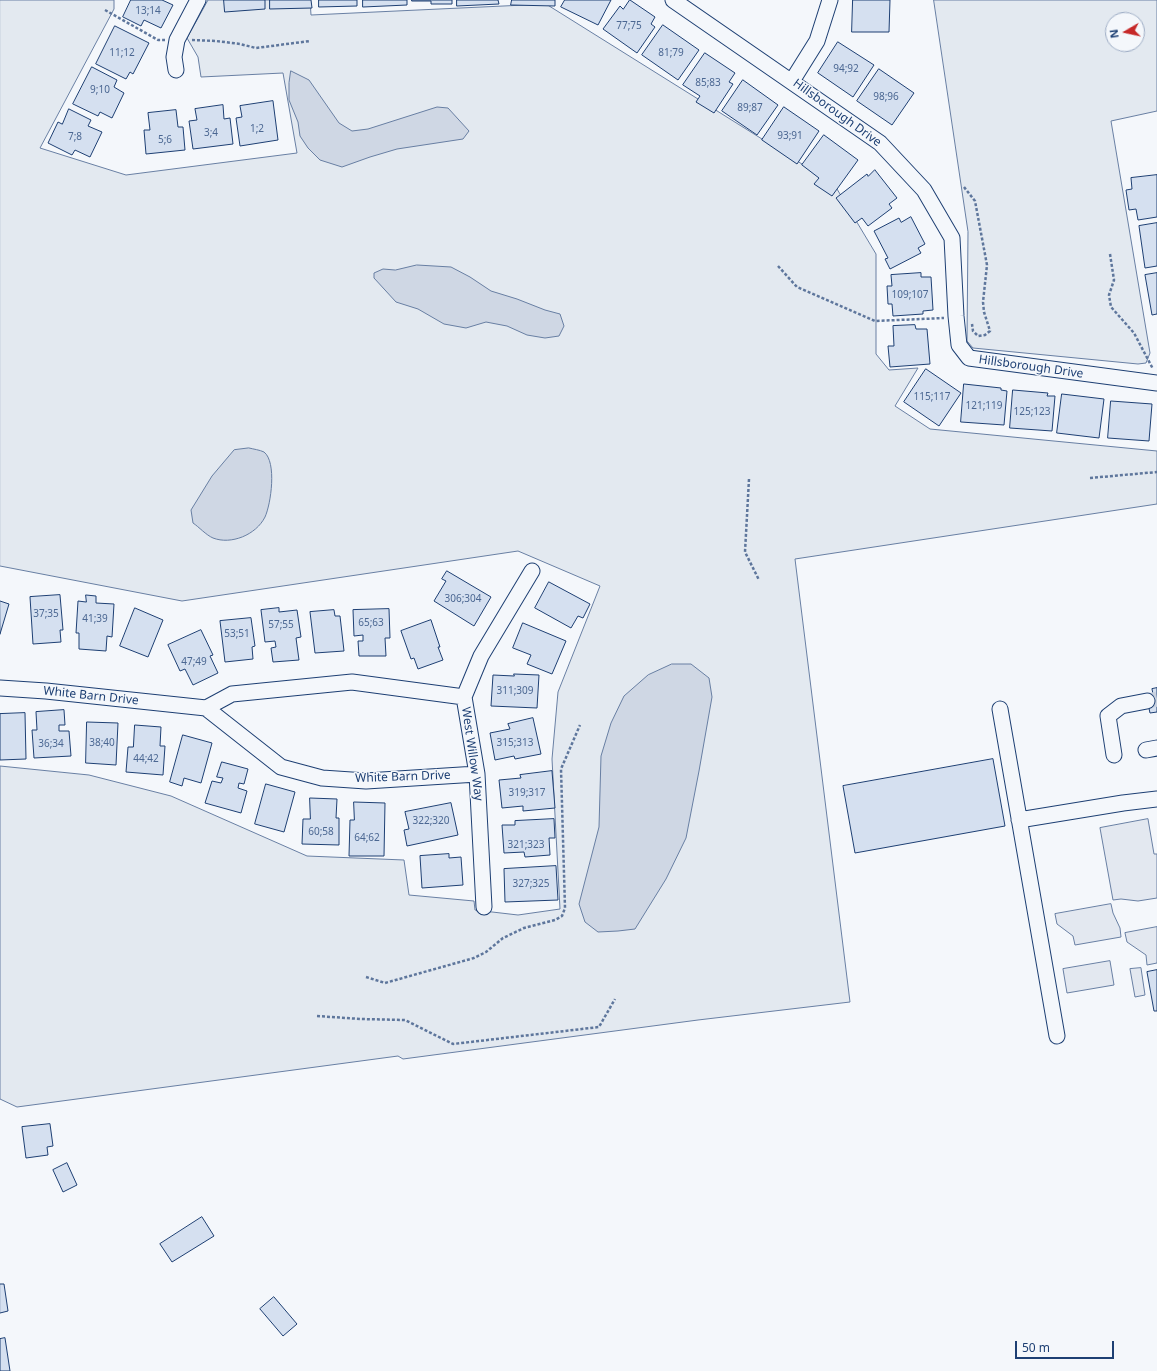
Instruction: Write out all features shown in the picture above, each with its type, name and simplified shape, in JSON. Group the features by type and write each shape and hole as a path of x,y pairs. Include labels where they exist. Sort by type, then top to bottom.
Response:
{"street":[{"path":"176,70 174,57 177,40 198,0"},
{"name":"Hillsborough Drive","path":"673,0 880,143 924,190 952,238 959,345 969,358 1155,377"},
{"path":"792,81 817,41 830,0"},
{"name":"West Willow Way","path":"484,907 477,774 464,697 481,656 532,571"},
{"path":"206,708 232,694 352,682 464,697"},
{"name":"White Barn Drive","path":"0,688 42,690 206,708 281,767 322,778 366,781 477,774"},
{"path":"1114,755 1108,716 1121,706 1147,701"},
{"path":"1000,709 1057,1036"},
{"path":"1020,820 1157,799"}],"path":[{"path":"104,10 158,40 216,41 256,48 310,41"},
{"path":"778,266 797,287 875,321 968,316 971,318 973,331 978,336 985,336 990,331 984,312 983,302 987,265 975,201 964,187"},
{"path":"1110,254 1114,280 1109,295 1111,308 1134,333 1155,377"},
{"path":"1090,478 1157,472"},
{"path":"749,479 745,552 759,580"},
{"path":"366,977 384,983 474,958 486,952 503,938 517,931 555,920 562,916 565,908 561,768 580,724"},
{"path":"317,1016 405,1020 454,1044 598,1027 615,998"}],"shaded area":[{"path":"0,0 114,0 114,9 40,148 126,175 297,153 283,73 201,77 198,57 187,38 208,0 310,0 311,15 546,4 834,184 876,254 876,354 889,370 918,368 895,406 930,429 1157,451 1157,504 795,559 850,1002 698,1020 403,1059 398,1056 17,1107 0,1099 0,766 89,775 171,796 307,856 404,860 409,895 474,901 475,910 518,915 560,909 552,759 558,692 600,586 518,551 182,601 0,566"},
{"path":"934,0 1157,0 1157,111 1111,121 1150,353 1146,363 1138,364 973,348 967,341 968,232"},
{"path":"291,71 309,80 339,123 352,131 368,129 437,107 448,108 469,131 463,139 397,149 342,167 320,160 308,148 300,136 298,122 289,100"},
{"path":"417,265 451,267 470,277 491,291 560,314 564,326 559,336 545,338 527,335 507,326 486,322 466,328 444,324 418,309 396,302 374,278 374,273 383,269 395,270"},
{"path":"249,448 264,452 268,457 270,465 272,483 265,517 256,529 242,537 227,540 213,538 193,523 191,510 212,476 234,450"},
{"path":"672,664 691,664 709,678 712,697 686,838 666,879 635,929 598,932 585,922 579,904 599,827 601,756 611,723 624,696 648,675"},
{"path":"1148,819 1154,854 1157,854 1157,898 1138,901 1121,899 1113,900 1100,828"},
{"path":"1111,904 1113,913 1120,928 1121,937 1075,945 1073,936 1057,924 1055,914"},
{"path":"1157,927 1157,963 1147,965 1146,955 1127,942 1125,933"},
{"path":"1110,961 1114,985 1067,993 1063,969"},
{"path":"1141,968 1145,995 1135,997 1130,969"}],"building":[{"path":"131,0 162,0 173,5 161,28 144,20 141,26 123,17"},
{"path":"224,0 265,0 265,9 225,12"},
{"path":"270,0 311,0 312,8 270,9"},
{"path":"319,0 357,0 357,6 319,7"},
{"path":"363,0 407,0 407,5 363,7"},
{"path":"412,0 452,0 452,4 431,4 431,1"},
{"path":"457,0 498,0 499,4 457,6"},
{"path":"512,0 555,0 555,6 511,5"},
{"path":"565,0 611,0 598,25 561,7"},
{"path":"630,0 655,17 651,24 655,27 637,53 603,29 620,6 623,9"},
{"path":"853,0 890,0 889,32 852,32"},
{"path":"663,25 699,50 678,80 642,55"},
{"path":"115,26 149,43 133,74 130,72 126,79 96,64"},
{"path":"838,42 874,65 853,97 818,73"},
{"path":"705,53 735,73 729,82 733,84 714,113 696,102 700,96 683,85"},
{"path":"92,67 117,80 114,87 124,93 112,118 100,112 98,116 73,104"},
{"path":"879,69 914,93 892,125 857,101"},
{"path":"743,80 778,105 757,135 722,111"},
{"path":"273,101 278,140 240,146 236,118 242,117 240,106"},
{"path":"223,105 224,119 230,118 233,144 193,149 189,121 197,120 195,109"},
{"path":"784,107 819,131 797,164 762,140"},
{"path":"69,109 91,120 88,126 102,132 90,157 75,150 72,155 48,143 58,122 62,124"},
{"path":"176,110 178,127 183,127 185,150 146,154 144,130 150,130 148,113"},
{"path":"824,135 858,160 832,196 814,184 819,178 802,165"},
{"path":"875,170 897,198 889,204 892,208 868,226 862,218 855,223 836,198 867,174 868,176"},
{"path":"1157,175 1157,217 1138,220 1136,209 1129,210 1126,190 1132,189 1131,178"},
{"path":"911,217 925,244 918,248 921,253 890,269 885,259 888,258 874,231 899,218 901,222"},
{"path":"1157,223 1157,266 1145,268 1139,226"},
{"path":"921,273 921,277 931,277 933,310 923,311 923,314 893,316 892,304 888,304 887,286 892,286 891,275"},
{"path":"1157,273 1157,314 1152,315 1145,275"},
{"path":"915,325 916,329 927,329 930,364 890,367 888,346 894,346 893,326"},
{"path":"926,369 961,393 939,426 904,402"},
{"path":"964,384 1001,388 1001,390 1007,391 1004,425 961,422"},
{"path":"1013,390 1048,393 1047,396 1055,396 1052,431 1010,428"},
{"path":"1062,394 1104,399 1099,438 1057,433"},
{"path":"1111,401 1152,404 1149,441 1108,438"},
{"path":"447,571 491,597 474,626 434,601 446,581 442,579"},
{"path":"549,582 590,604 583,618 578,616 571,628 535,608"},
{"path":"60,595 63,630 60,630 61,642 33,644 30,597"},
{"path":"86,595 96,596 96,603 114,604 112,637 107,636 106,651 79,649 79,633 76,633 78,601 86,602"},
{"path":"0,601 9,604 0,634"},
{"path":"135,608 163,620 148,657 120,646"},
{"path":"279,608 279,612 297,610 301,637 296,638 299,660 273,662 271,648 276,647 275,641 265,642 261,610"},
{"path":"389,609 390,638 385,638 386,656 359,656 358,641 363,641 363,635 354,636 353,610"},
{"path":"334,610 335,616 340,616 344,651 315,653 310,612"},
{"path":"251,618 255,646 252,647 253,659 225,662 220,621"},
{"path":"431,620 443,660 418,669 414,658 411,659 401,631"},
{"path":"523,623 566,641 552,674 527,664 531,655 513,648"},
{"path":"201,630 213,655 210,656 218,673 193,685 185,669 180,671 168,645"},
{"path":"514,674 539,675 537,708 491,706 493,675 514,676"},
{"path":"1157,688 1157,712 1150,713 1146,695 1153,694 1152,689"},
{"path":"64,710 65,725 59,725 59,731 69,731 71,756 34,758 32,730 37,730 36,712"},
{"path":"25,713 26,759 0,760 0,714"},
{"path":"533,718 541,754 515,759 514,756 495,760 490,733 510,729 508,724"},
{"path":"87,722 118,723 116,765 86,763"},
{"path":"135,725 161,727 160,746 165,746 163,775 126,772 128,747 133,747"},
{"path":"183,735 212,743 201,783 184,778 182,786 170,782"},
{"path":"993,759 1005,826 855,853 843,786"},
{"path":"222,762 248,769 244,784 239,783 238,788 247,791 241,813 205,803 212,781 221,783 223,778 217,777"},
{"path":"552,771 555,808 523,811 523,806 502,808 499,780 521,778 520,775"},
{"path":"266,784 295,792 284,832 255,824"},
{"path":"310,798 337,799 336,818 339,818 339,845 302,844 303,819 310,819"},
{"path":"354,802 385,803 384,856 349,856 350,820 354,820"},
{"path":"451,803 458,835 407,846 404,830 409,829 405,812"},
{"path":"554,819 555,838 549,838 550,855 525,857 524,852 504,853 502,825 515,825 515,821"},
{"path":"449,854 449,858 461,857 463,885 422,888 420,856"},
{"path":"556,866 558,900 505,902 504,869"},
{"path":"1157,970 1157,1011 1154,1011 1147,972"},
{"path":"50,1124 53,1146 47,1147 48,1155 26,1158 22,1127"},
{"path":"67,1163 77,1185 63,1192 53,1170"},
{"path":"202,1217 214,1236 172,1262 160,1244"},
{"path":"0,1284 4,1284 8,1311 0,1313"},
{"path":"274,1297 297,1324 283,1336 260,1309"},
{"path":"5,1338 10,1371 0,1371 0,1339"}],"tunnel":[{"path":"1147,701 1157,699"}]}
